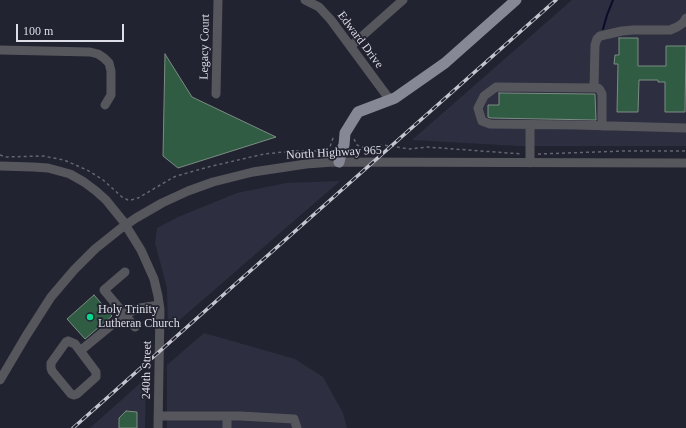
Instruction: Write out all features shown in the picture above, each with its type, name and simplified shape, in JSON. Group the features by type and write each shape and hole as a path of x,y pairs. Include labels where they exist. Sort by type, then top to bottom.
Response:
{"main road":[{"path":"339,162 344,145 345,133 358,112 396,98 445,63 516,0"}],"street":[{"name":"Legacy Court","path":"216,94 218,0"},
{"name":"Edward Drive","path":"305,0 319,7 331,20 390,100"},
{"path":"350,46 403,0"},
{"path":"594,87 595,45 600,36 633,30 670,30 683,23 686,18"},
{"path":"0,50 90,52 98,54 109,63 111,71 111,95 105,105"},
{"path":"602,126 602,94 598,88 594,87 499,86 484,96 478,108 482,121 490,124 686,128"},
{"path":"530,125 530,162"},
{"name":"North Highway 965","path":"0,380 43,308 67,277 96,249 126,225 143,214 188,191 220,180 253,172 292,166 339,162 686,163"},
{"name":"240th Street","path":"0,166 48,168 70,174 84,182 106,200 126,225 150,269 154,279 159,305 160,352 158,428"},
{"path":"125,272 104,290 136,327"},
{"path":"80,351 125,314 140,308 159,305"},
{"path":"68,341 75,344 80,351 96,372 96,376 77,394 74,395 71,394 52,371 51,364 68,341"},
{"path":"158,416 227,416 294,419 297,428"},
{"path":"227,416 227,428"}],"path":[{"path":"119,195 128,200 135,200 174,177 264,154 294,151 325,151 330,147 334,135"},
{"path":"355,143 362,147"}],"shaded area":[{"path":"572,0 686,0 686,146 518,146 412,140"},
{"path":"340,181 168,330 167,288 155,243 157,228 178,217 237,193 286,183"},
{"path":"204,333 295,359 323,377 343,413 347,428 167,428 167,365"},
{"path":"146,378 145,428 90,428"}],"building":[{"path":"619,38 638,38 638,66 666,66 666,46 686,46 685,112 665,112 665,82 658,82 658,80 639,80 638,112 617,112 618,64 614,64 615,55 619,55"},
{"path":"165,54 192,97 276,137 178,168 163,156"},
{"path":"499,93 595,94 596,120 488,117 488,105 499,105"},
{"name":"Holy Trinity Lutheran Church","path":"94,295 112,316 85,339 67,319"},
{"path":"126,411 137,412 137,428 119,428 119,418"}],"waterway":[{"path":"603,29 613,0"}],"railway":[{"path":"73,428 556,0"}],"place":[{"name":"Holy Trinity Lutheran Church","path":"90,317"}]}
